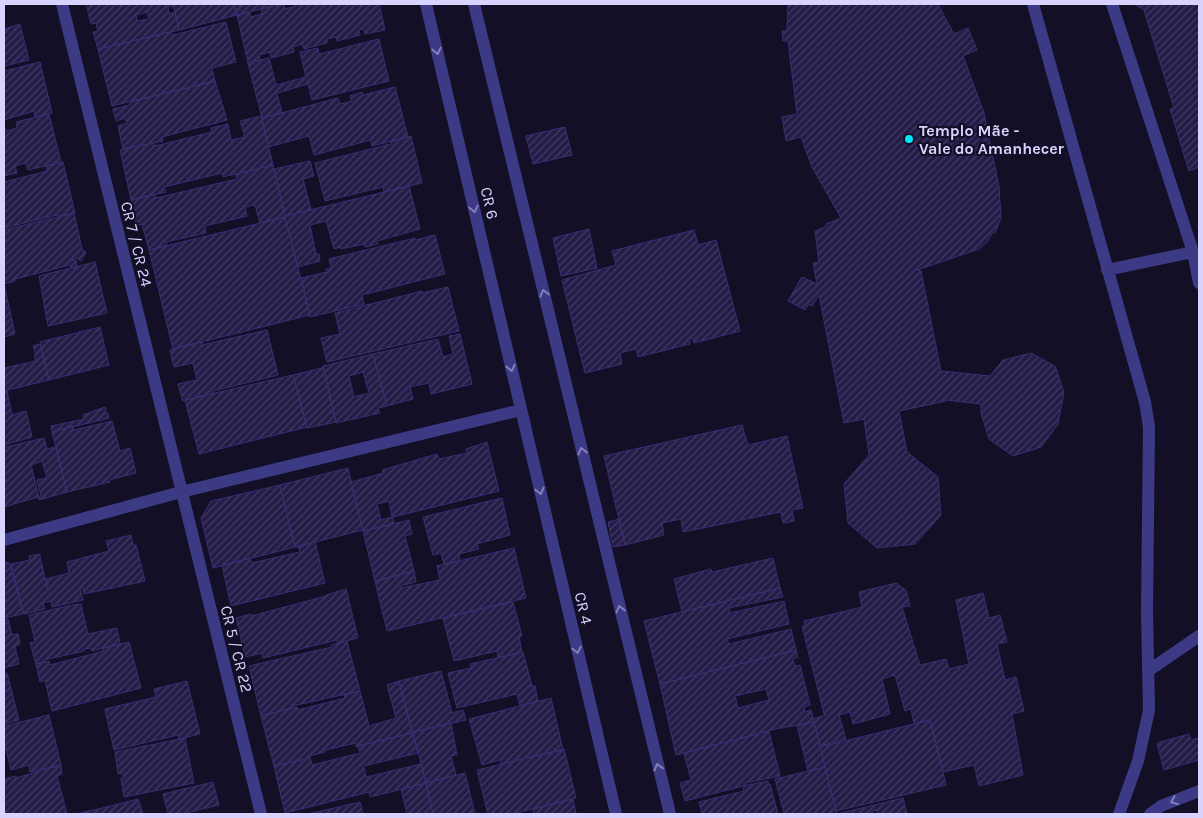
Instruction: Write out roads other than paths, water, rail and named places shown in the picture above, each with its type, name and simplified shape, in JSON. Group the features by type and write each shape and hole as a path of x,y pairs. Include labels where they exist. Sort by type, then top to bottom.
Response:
{"street":[{"name":"CR 7 / CR 24","path":"62,4 182,492"},
{"name":"CR 6","path":"426,4 521,410"},
{"path":"474,4 670,814"},
{"path":"1032,4 1145,402 1149,427 1147,611 1149,710 1138,761 1119,814"},
{"path":"1112,4 1194,252 1199,283"},
{"path":"1107,270 1194,252"},
{"path":"4,540 182,492 521,410"},
{"name":"CR 4","path":"521,410 616,814"},
{"name":"CR 5 / CR 22","path":"182,492 261,814"},
{"path":"1148,671 1199,636"},
{"path":"1150,814 1161,806 1199,791"}],"place":[{"name":"Templo Mãe - Vale do Amanhecer","path":"909,139"}]}
